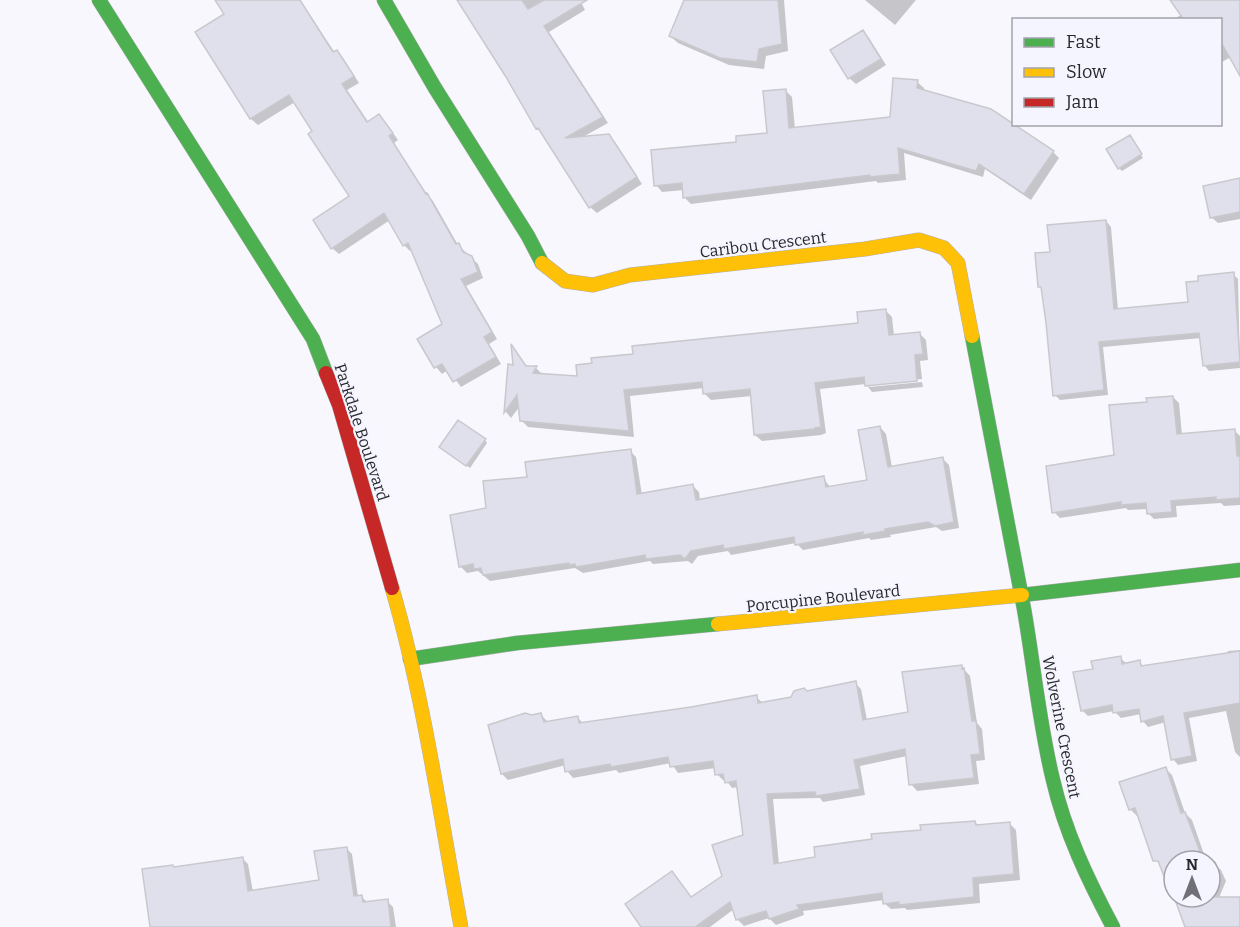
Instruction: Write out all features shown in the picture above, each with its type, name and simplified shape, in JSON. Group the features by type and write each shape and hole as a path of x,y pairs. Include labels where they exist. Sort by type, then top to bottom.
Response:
{"street":[{"name":"Parkdale Boulevard","path":"99,0 313,339 339,405 401,619 461,927"},
{"name":"Caribou Crescent","path":"384,0 544,266 565,281 593,285 630,275 865,249 919,240 944,248 958,263 1022,595"},
{"name":"Porcupine Boulevard","path":"410,659 517,644 1022,595 1240,570"},
{"name":"Wolverine Crescent","path":"1022,595 1053,782 1073,845 1087,878 1113,927"}],"building":[{"path":"215,0 300,0 333,52 337,50 354,76 342,84 367,122 379,114 393,133 389,136 427,193 456,244 459,243 463,252 472,256 478,272 461,279 492,332 484,337 496,357 453,382 442,364 434,368 417,339 442,324 408,243 403,246 384,213 331,249 313,220 349,196 308,134 312,131 289,95 250,119 195,32 224,14"},
{"path":"457,0 522,0 528,9 544,0 587,0 544,26 603,117 565,138 609,134 637,177 589,208 538,128 536,129"},
{"path":"684,0 778,0 782,44 759,49 757,62 720,58 669,36"},
{"path":"1170,0 1240,0 1240,76 1222,44 1222,18 1183,18"},
{"path":"863,30 881,59 848,79 830,50"},
{"path":"893,78 918,80 917,88 991,109 1012,123 1012,126 1016,126 1054,151 1024,194 979,164 976,171 898,148 900,174 870,177 870,175 683,198 682,183 654,186 651,150 736,142 736,136 767,133 763,91 786,89 789,128 890,117"},
{"path":"1130,135 1142,154 1118,169 1106,149"},
{"path":"1240,178 1240,212 1210,218 1203,186"},
{"path":"1106,220 1114,309 1188,302 1186,282 1198,281 1198,276 1234,272 1240,362 1203,366 1199,333 1099,342 1104,390 1053,396 1046,323 1041,287 1038,287 1035,253 1050,252 1047,225"},
{"path":"886,309 889,335 920,332 923,354 915,355 917,381 865,386 864,377 815,383 821,427 815,429 754,435 750,389 703,394 702,382 624,390 629,431 520,421 517,395 504,413 508,364 513,365 511,344 526,366 537,366 533,373 577,376 576,365 592,363 591,358 633,354 632,346 858,323 857,312"},
{"path":"1173,396 1177,434 1235,429 1237,456 1240,456 1240,498 1216,500 1216,497 1171,501 1172,512 1147,514 1146,503 1121,505 1121,502 1052,513 1046,466 1114,455 1109,405 1147,402 1146,398"},
{"path":"458,420 486,439 466,466 439,447"},
{"path":"880,426 888,467 943,457 954,522 935,526 928,522 795,545 794,537 724,549 723,545 691,551 685,559 680,555 646,559 645,555 576,567 575,564 569,565 569,563 483,575 481,568 474,569 473,564 459,567 450,515 486,508 483,481 527,477 525,462 631,449 637,494 693,484 696,500 824,476 826,487 867,480 858,430"},
{"path":"1240,651 1240,703 1184,713 1192,756 1171,760 1163,716 1141,722 1139,709 1113,713 1112,705 1081,711 1073,672 1093,669 1091,661 1121,656 1122,664 1140,660 1141,666"},
{"path":"962,665 972,721 976,721 980,754 971,755 974,778 909,785 905,749 854,760 860,789 816,796 815,792 767,794 774,864 815,857 814,847 872,839 871,834 921,830 920,825 975,821 976,825 1010,822 1014,874 973,878 974,897 899,905 899,902 883,904 882,893 797,905 799,909 769,919 766,911 736,920 730,902 695,927 641,927 625,904 672,871 691,897 722,876 712,845 743,835 736,781 725,783 723,774 715,775 713,761 670,767 668,757 565,772 563,759 501,774 488,725 525,713 532,715 541,713 544,722 578,716 579,723 757,695 758,703 791,697 794,691 804,688 807,691 856,681 863,720 908,712 902,672"},
{"path":"1166,767 1181,813 1185,812 1199,849 1162,849 1162,871 1158,861 1153,861 1135,808 1129,810 1119,782"},
{"path":"347,847 354,896 362,895 363,902 388,899 391,927 150,927 142,869 243,857 248,891 319,880 314,851"},
{"path":"1222,897 1240,897 1240,927 1185,927 1178,909 1222,909"}],"traffic: fast":[{"path":"99,0 313,339 326,373"},
{"path":"384,0 435,88 528,236 542,263"},
{"path":"972,336 1024,609 1040,716 1053,780 1078,855 1113,927"},
{"path":"1022,595 1240,570"},
{"path":"410,659 517,643 718,624"}],"traffic: slow":[{"path":"542,263 565,281 593,285 630,275 865,249 919,240 944,248 958,263 972,336"},
{"path":"392,588 422,714 461,927"},
{"path":"718,624 1022,595"}],"traffic: jam":[{"path":"326,373 339,405 392,588"}]}
